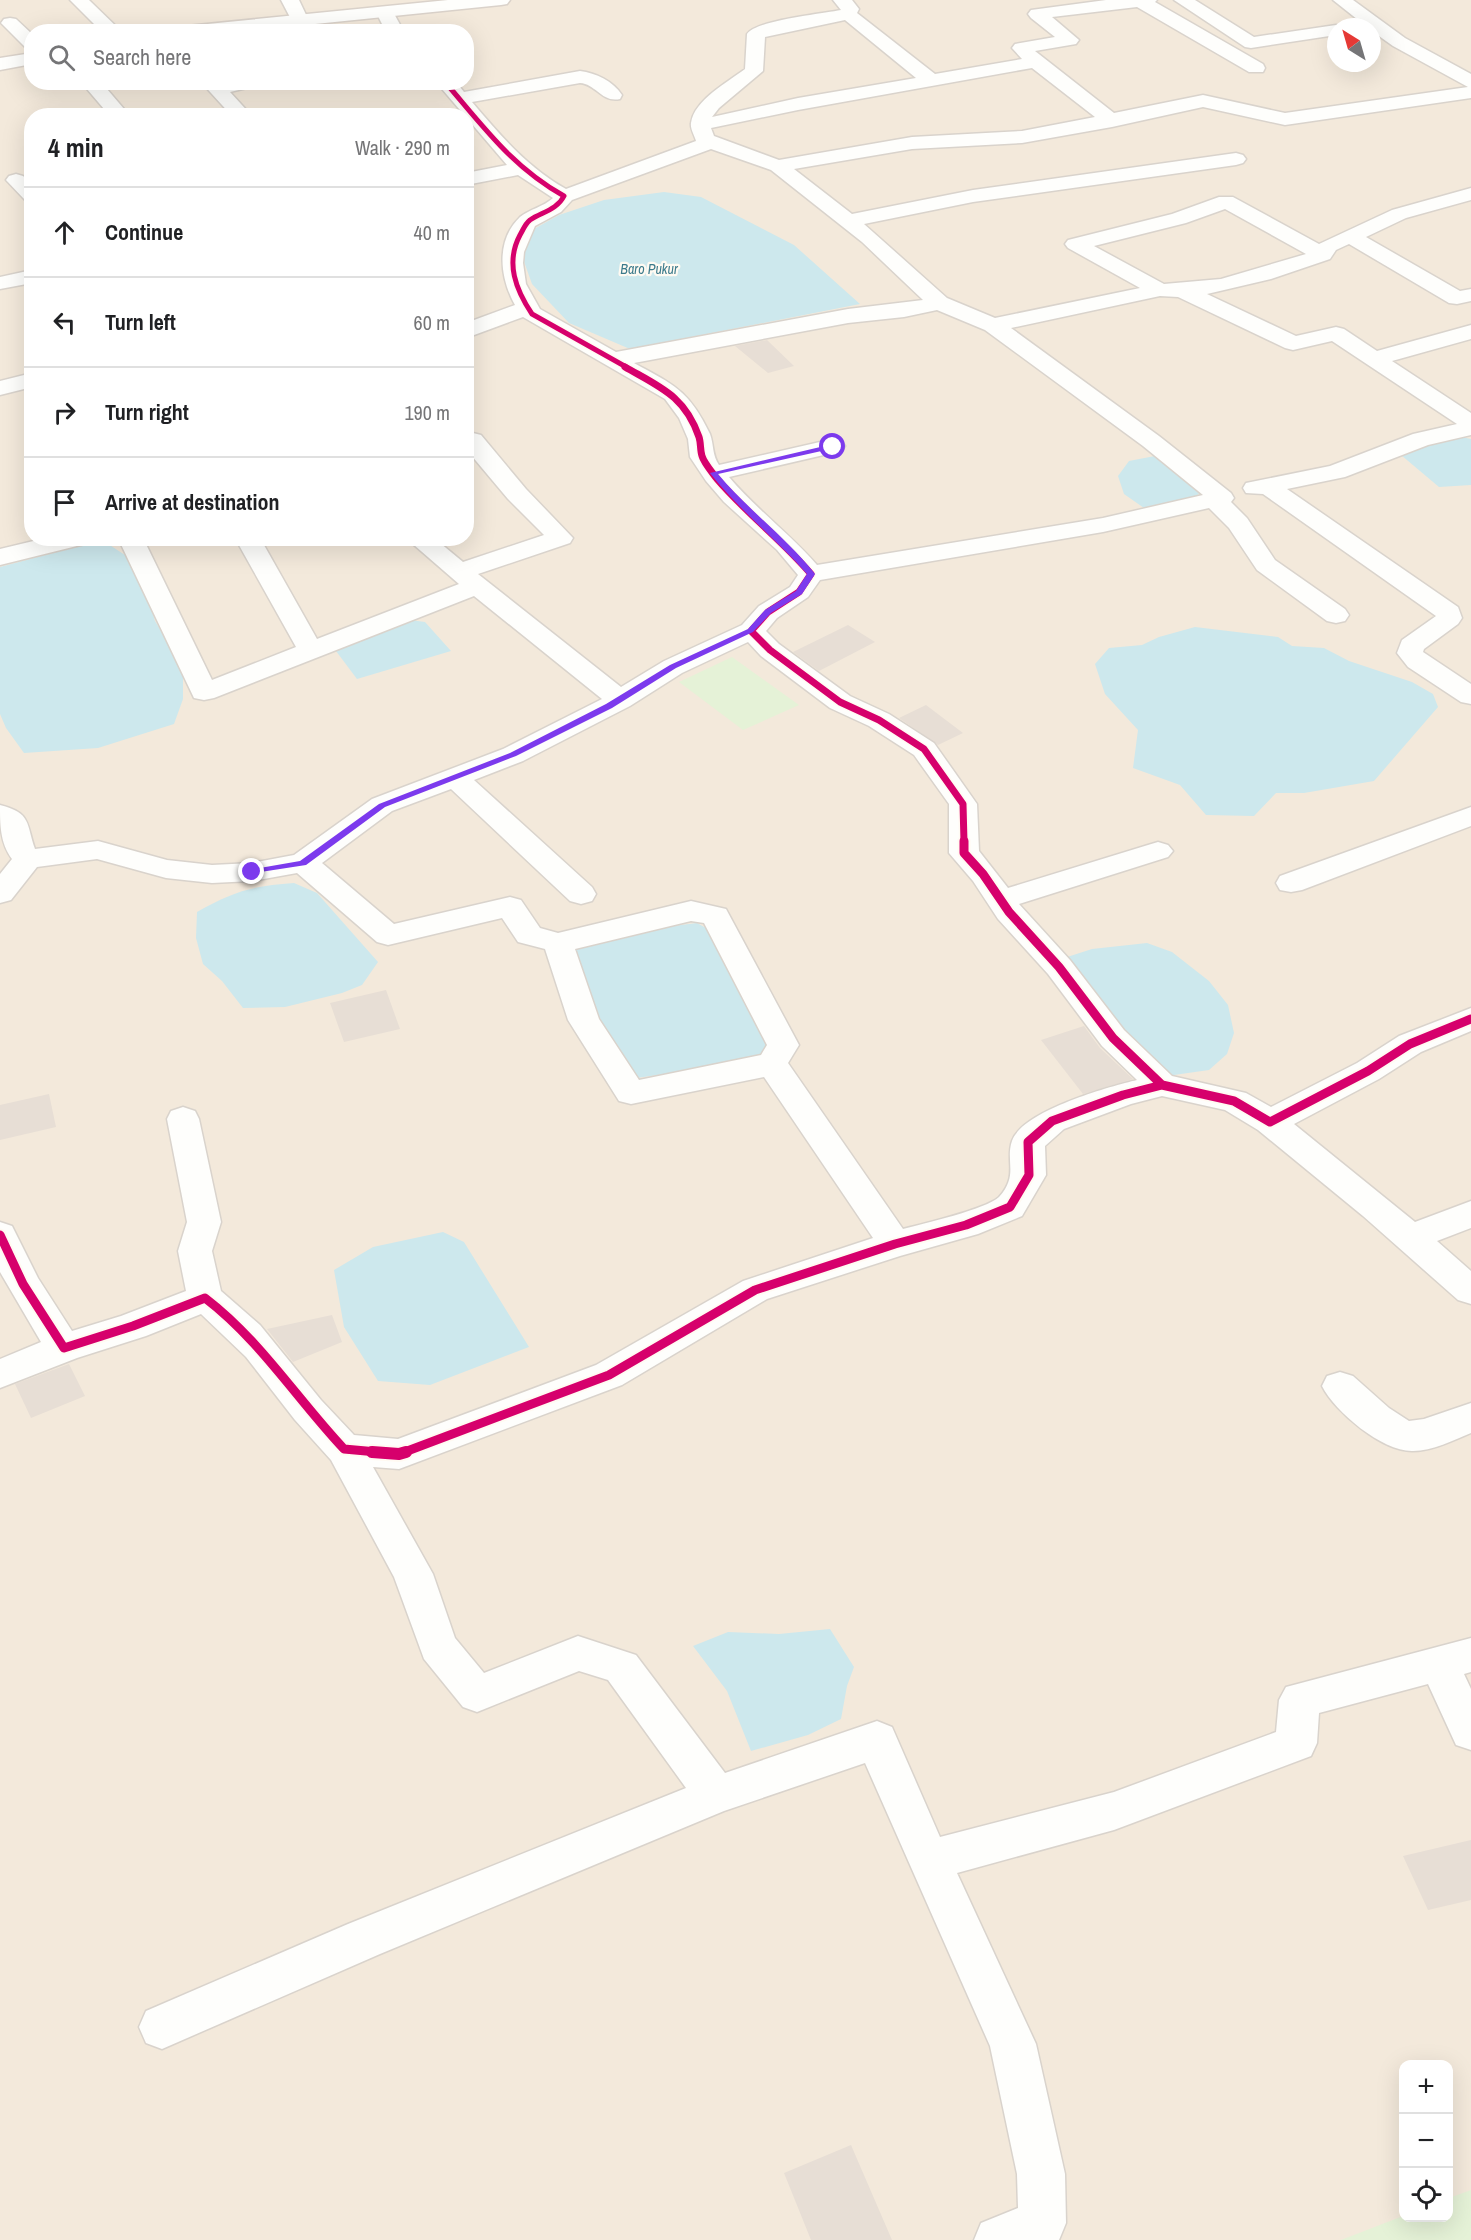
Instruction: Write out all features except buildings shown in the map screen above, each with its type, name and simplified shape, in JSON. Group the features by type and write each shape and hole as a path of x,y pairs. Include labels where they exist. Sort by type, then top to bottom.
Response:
{"street":[{"path":"79,0 104,24"},
{"path":"290,0 299,19"},
{"path":"252,24 385,12 441,3 501,0"},
{"path":"1112,120 1036,62 1022,48 1070,40 1037,14 1144,0 1256,68"},
{"path":"1183,0 1251,43 1327,31"},
{"path":"1342,0 1357,18"},
{"path":"474,117 520,169 541,185 564,196 704,145 704,113 754,71 756,34 769,29 845,7 931,80"},
{"path":"385,12 391,24"},
{"path":"10,22 24,36"},
{"path":"1260,26 1278,39"},
{"path":"1381,35 1471,82"},
{"path":"0,64 24,60"},
{"path":"703,133 798,104 1036,62"},
{"path":"474,88 580,77 590,78 613,95"},
{"path":"97,90 114,108"},
{"path":"217,90 235,108"},
{"path":"452,90 467,108"},
{"path":"778,166 912,143 1022,137 1203,101 1217,101 1255,115 1285,119 1471,92"},
{"path":"703,133 778,166 915,278 939,303 993,325 1151,441 1218,498 1266,565 1336,615"},
{"path":"848,221 973,196 1236,159"},
{"path":"1178,168 1226,201 1323,255"},
{"path":"474,178 520,169"},
{"path":"24,178 16,180 24,188"},
{"path":"993,325 1160,290 1185,292 1242,279 1323,255 1328,246 1399,214 1471,194"},
{"path":"564,196 555,207 528,221 516,239 511,258 514,278 522,300 532,314 673,394 690,417 700,439 702,458 733,497 786,545 811,574"},
{"path":"1160,290 1075,244 1179,219 1226,201"},
{"path":"1351,237 1457,298 1471,294"},
{"path":"0,283 24,278"},
{"path":"1185,292 1293,343 1336,334 1471,423"},
{"path":"612,360 848,315 904,310 939,303"},
{"path":"474,328 528,308"},
{"path":"1375,359 1471,332"},
{"path":"0,388 24,382"},
{"path":"0,893 28,859 98,850 166,869 212,874 252,872 303,863 382,806 513,754 620,700 673,667 751,631 768,612 799,592 811,574 1103,525 1266,485 1336,472 1421,439 1471,428"},
{"path":"134,546 204,692 311,651 561,538 517,494 474,441"},
{"path":"714,473 833,447"},
{"path":"1266,485 1449,613 1449,618 1411,646 1410,653 1417,661 1471,696"},
{"path":"0,557 46,546"},
{"path":"252,546 311,651"},
{"path":"428,546 620,700"},
{"path":"751,631 770,650 840,702 879,720 924,749 963,804 964,853 983,874 1009,912 1059,967 1113,1038 1162,1085"},
{"path":"455,777 581,894"},
{"path":"0,814 15,824 20,849 28,859"},
{"path":"1291,883 1471,816"},
{"path":"1000,900 1158,851"},
{"path":"303,863 388,935 510,907 529,935 558,943 691,911 715,916 783,1045 772,1064 631,1093 584,1020 558,943"},
{"path":"1270,1122 1368,1071 1410,1044 1471,1019"},
{"path":"772,1064 896,1244"},
{"path":"344,1449 399,1454 472,1428 609,1375 755,1290 896,1244 966,1225 1010,1207 1029,1175 1028,1142 1052,1121 1123,1095 1162,1085 1234,1101 1270,1122 1411,1238 1471,1291"},
{"path":"183,1119 203,1214 201,1238 195,1251 205,1298 225,1312 269,1356 304,1406 344,1449 413,1574 438,1647 477,1694 578,1653 622,1667 716,1795"},
{"path":"1411,1238 1471,1214"},
{"path":"0,1235 23,1284 64,1348"},
{"path":"0,1374 64,1348 133,1326 205,1298"},
{"path":"1340,1386 1393,1431 1404,1436 1416,1437 1471,1418"},
{"path":"929,1860 1114,1811 1296,1743 1300,1700 1455,1659 1471,1732"},
{"path":"162,2027 364,1939 716,1795 877,1740 1013,2044 1041,2175 1047,2231 998,2240"}],"shaded area":[{"path":"0,0 1471,0 1471,2240 0,2240"}],"green space":[{"path":"732,657 799,705 743,730 679,682"},
{"path":"1471,2190 1471,2240 1341,2240 1399,2218 1399,2222 1453,2222 1453,2197"}],"water":[{"name":"Baro Pukur","path":"664,192 701,197 794,245 860,304 630,349 569,323 532,284 516,239 559,215 604,200"},
{"path":"1451,435 1471,439 1471,485 1439,487 1401,455"},
{"path":"1160,455 1201,491 1194,499 1144,508 1124,494 1118,476 1129,461"},
{"path":"79,546 111,546 128,557 142,576 155,621 183,667 183,699 174,724 98,748 24,753 6,728 0,714 0,567"},
{"path":"395,618 425,622 451,651 357,679 330,643"},
{"path":"1195,627 1278,637 1292,646 1324,648 1349,661 1412,682 1433,694 1438,707 1374,781 1304,793 1276,793 1254,816 1206,815 1180,785 1133,768 1138,730 1105,694 1095,664 1109,648 1142,645 1159,637"},
{"path":"294,883 317,893 378,962 362,985 342,993 285,1007 243,1008 222,981 203,964 196,938 197,912 244,891"},
{"path":"697,923 706,928 767,1030 766,1054 705,1068 630,1079 607,1047 565,951 641,930"},
{"path":"1147,943 1172,952 1209,981 1228,1005 1234,1033 1227,1054 1209,1070 1160,1077 1061,959 1092,949"},
{"path":"443,1232 464,1242 529,1347 430,1385 378,1381 344,1327 334,1270 373,1247"},
{"path":"830,1629 854,1667 847,1686 841,1719 808,1735 751,1751 727,1691 693,1646 728,1632 779,1634"}],"cycle path":[{"path":"452,90 467,108"},
{"path":"474,116 527,173 564,196 554,207 527,222 516,241 513,252 512,263 516,284 532,314 673,394 690,417 700,439 702,457 715,476 733,497 786,545 811,574 799,592 768,612 751,631 770,650 840,702 879,720 924,749 963,804 964,853 983,874 1009,912 1059,967 1113,1038 1162,1085"},
{"path":"0,1235 23,1284 64,1348 133,1326 205,1298 247,1334 308,1410 344,1449 399,1454 609,1375 755,1290 895,1244 966,1225 1010,1207 1029,1175 1028,1142 1052,1121 1123,1095 1162,1085 1234,1101 1270,1122 1368,1071 1410,1044 1471,1019"}],"route":[{"path":"252,872 303,863 382,806 513,754 609,706 673,667 751,631 768,612 799,592 811,574 786,545 733,497 714,473 833,447"}]}
